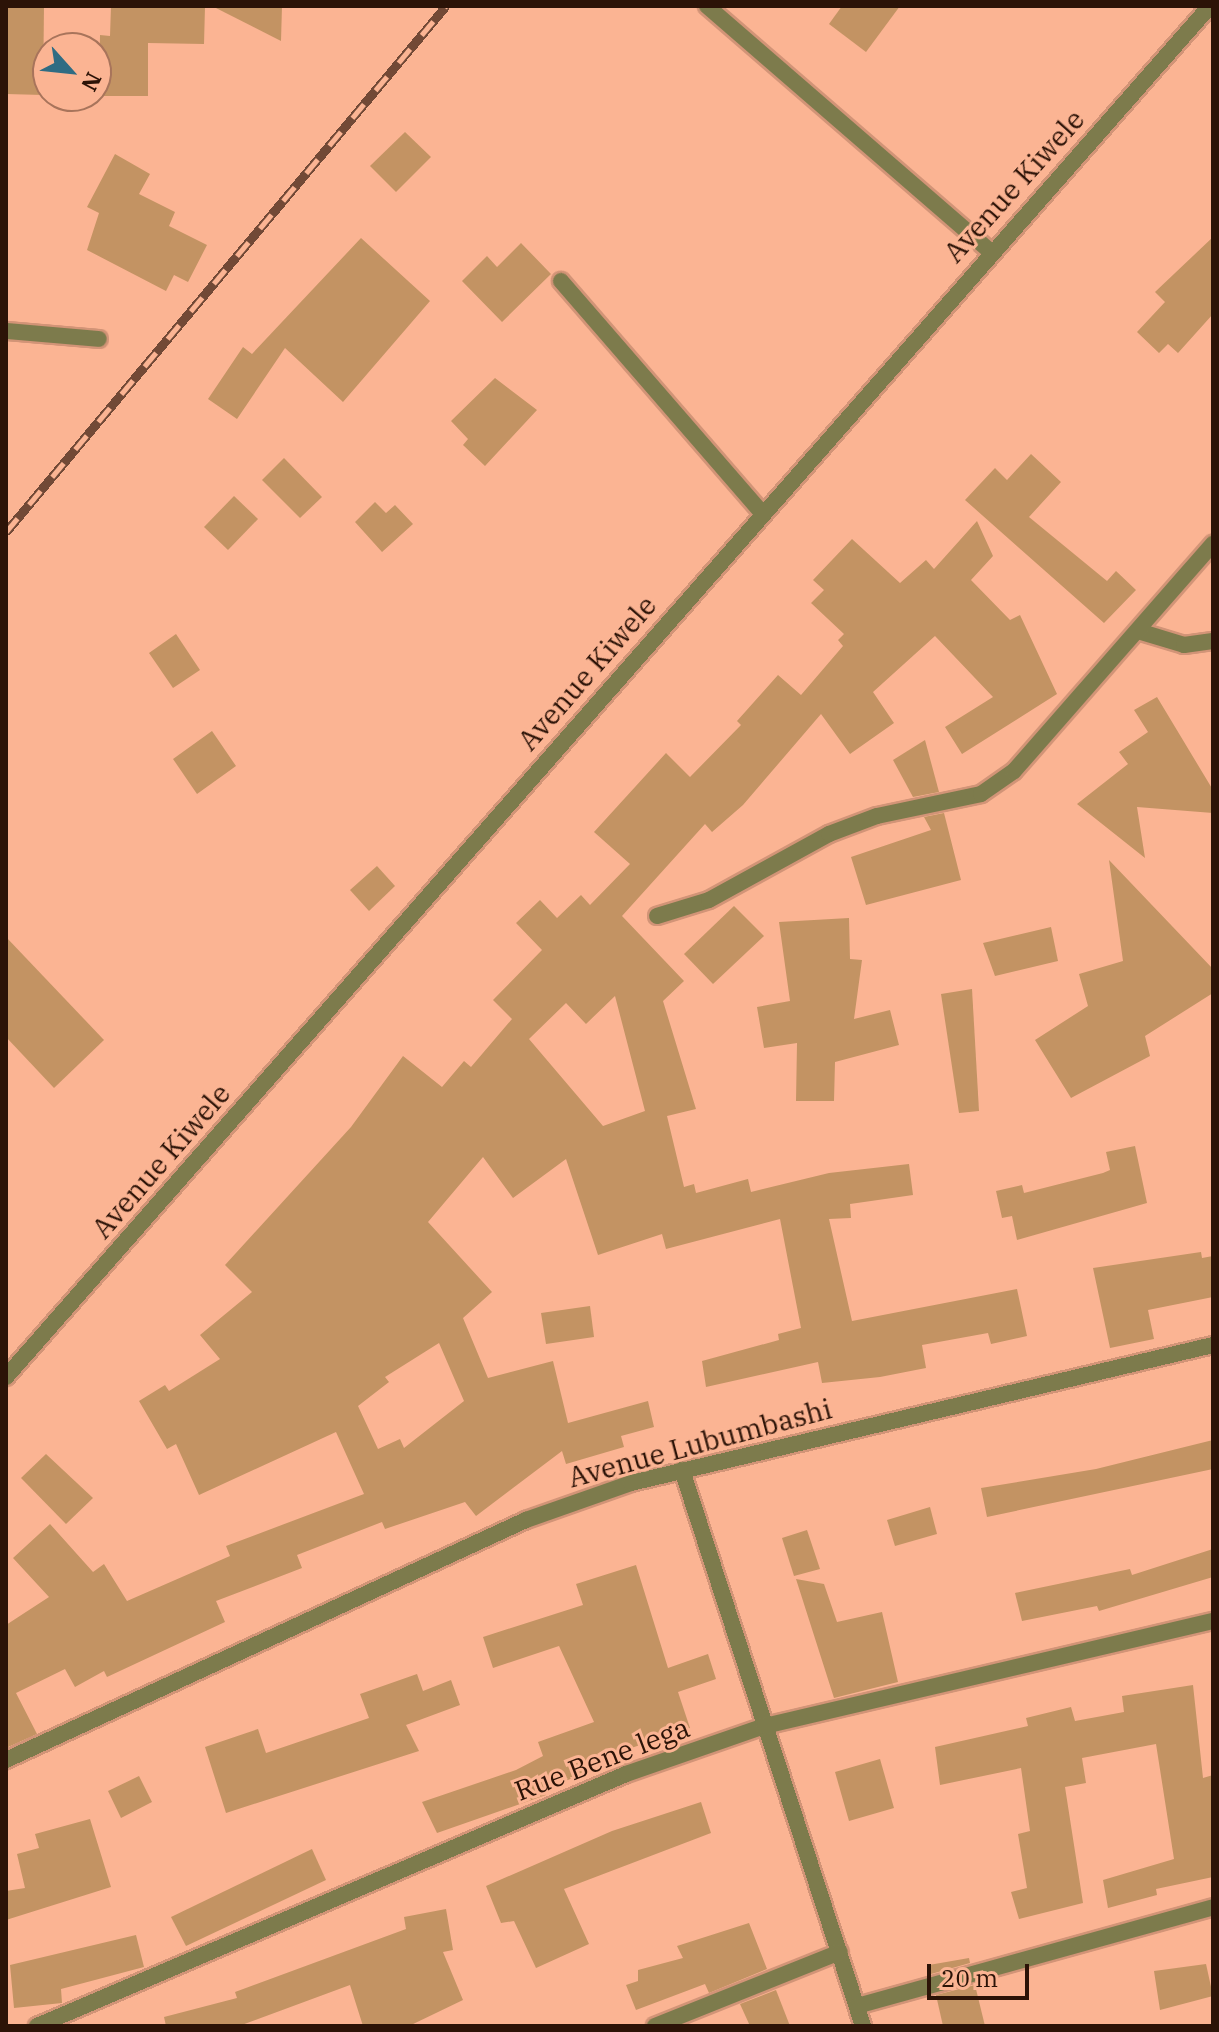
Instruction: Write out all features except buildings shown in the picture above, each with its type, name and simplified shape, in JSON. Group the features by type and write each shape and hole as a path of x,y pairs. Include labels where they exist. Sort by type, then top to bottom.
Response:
{"street":[{"path":"707,6 990,251"},
{"name":"Avenue Kiwele","path":"6,1377 990,251 1210,6"},
{"path":"561,281 762,513"},
{"path":"6,331 99,339"},
{"path":"657,916 709,900 829,834 877,816 981,794 1014,771 1213,544"},
{"path":"1138,631 1184,645 1213,641"},
{"name":"Avenue Lubumbashi","path":"6,1760 526,1520 682,1470 1213,1345"},
{"path":"682,1470 863,2026"},
{"name":"Rue Bene lega","path":"37,2026 626,1774 765,1726 1213,1621"},
{"path":"857,2006 1213,1907"},
{"path":"655,2026 840,1952"}],"railway":[{"path":"6,532 446,6"}]}
